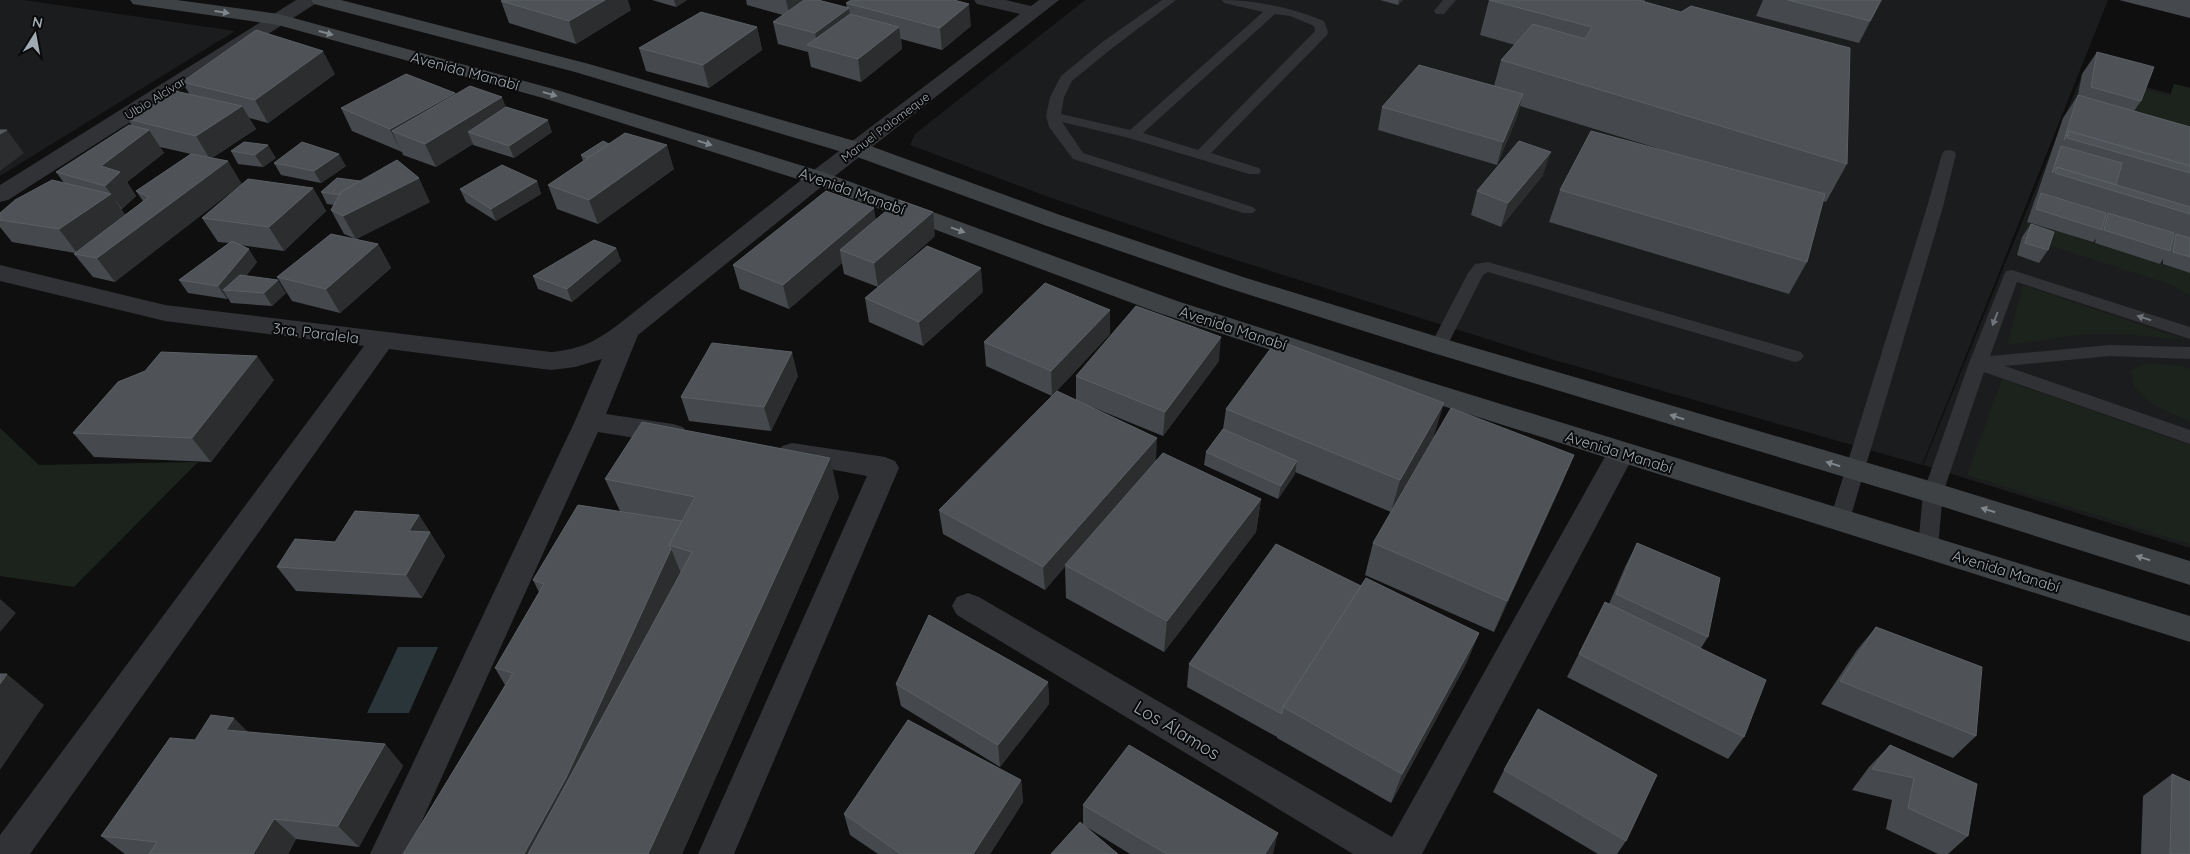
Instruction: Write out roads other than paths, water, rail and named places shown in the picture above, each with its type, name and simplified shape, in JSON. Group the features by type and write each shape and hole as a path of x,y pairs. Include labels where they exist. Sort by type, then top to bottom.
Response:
{"main road":[{"name":"Avenida Manabí","path":"139,0 279,20 550,94 818,178 1168,307 1621,453 1840,519 2190,629"},
{"path":"320,0 582,68 857,149 1052,220 1225,279 1439,346 1933,493 2190,573"}],"street":[{"name":"Ulbio Alcívar","path":"0,195 309,0"},
{"path":"983,0 1042,6"},
{"name":"Manuel Palomeque","path":"628,330 818,178 1042,6"},
{"name":"3ra. Paralela","path":"0,273 165,313 551,361 578,359 602,350 628,330"},
{"path":"388,854 588,421 628,330"},
{"path":"8,854 382,341"},
{"path":"588,421 703,439"},
{"path":"716,854 885,468 761,448"},
{"path":"1402,854 1621,453"},
{"name":"Los Álamos","path":"968,606 1386,854"}],"lane":[{"path":"1170,0 1106,46 1066,78 1057,96 1053,116 1056,127 1078,156 1248,210"},
{"path":"1201,155 1322,32 1320,24 1293,14 1228,0"},
{"path":"1440,11 1450,0"},
{"path":"1134,135 1272,10"},
{"path":"1053,116 1134,135 1254,171"},
{"path":"1840,519 1950,154"},
{"path":"1439,346 1476,273 1481,268 1488,267 1795,356"},
{"path":"1928,548 1933,493 1978,363 2012,275 2190,333"},
{"path":"1978,363 2088,351 2133,349 2190,353"},
{"path":"1978,363 2190,437"}]}
